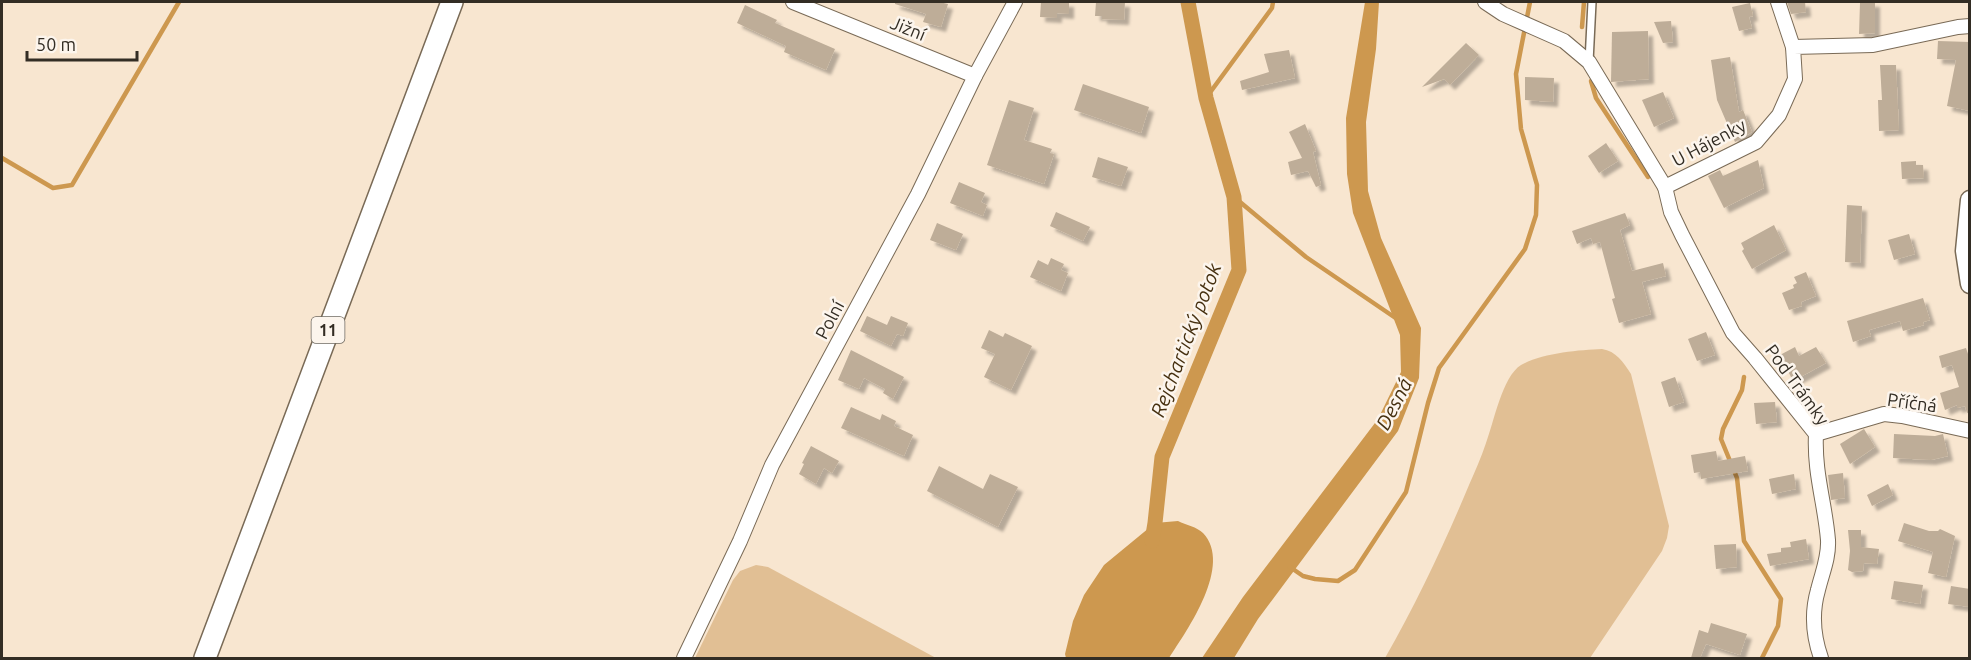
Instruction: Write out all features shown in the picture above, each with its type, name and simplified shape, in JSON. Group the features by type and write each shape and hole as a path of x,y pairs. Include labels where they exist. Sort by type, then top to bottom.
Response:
{"main road":[{"name":"11","path":"205,658 452,2"}],"street":[{"name":"Jižní","path":"793,2 975,76"},
{"name":"Polní","path":"684,658 740,541 772,465 918,194 975,76 1015,2"},
{"name":"U Hájenky","path":"1485,2 1503,14 1564,41 1589,62 1665,187 1756,142 1779,115 1795,78 1793,47 1778,2"},
{"path":"1793,47 1873,45 1970,26"},
{"name":"Pod Trámky","path":"1665,187 1671,212 1733,333 1816,434 1814,460 1828,541 1828,556 1814,609 1815,641 1821,658"},
{"path":"1970,200 1965,251 1970,284"},
{"name":"Příčná","path":"1816,434 1884,414 1970,431"}],"lane":[{"path":"1589,62 1593,2"}],"shaded area":[{"path":"1602,349 1622,361 1631,374 1669,526 1662,551 1590,658 1385,658 1450,529 1482,454 1499,401 1514,371 1530,361 1550,355"},
{"path":"756,565 768,567 936,658 695,658 733,580 740,571"}],"water":[{"name":"Desná","path":"1365,2 1379,2 1376,49 1366,122 1368,191 1381,238 1421,328 1419,378 1398,431 1258,619 1234,658 1202,658 1243,597 1378,419 1401,372 1400,335 1353,213 1347,174 1346,118"},
{"path":"1178,521 1203,533 1211,546 1213,562 1204,597 1187,631 1169,658 1066,658 1073,621 1084,595 1104,565 1155,523"}],"building":[{"path":"895,2 948,4 941,27 923,22 926,14 895,4"},
{"path":"1041,2 1069,2 1069,14 1057,13 1057,18 1040,17"},
{"path":"1096,2 1125,2 1124,20 1102,19 1102,16 1095,16"},
{"path":"1787,2 1805,2 1806,12 1791,14"},
{"path":"1860,2 1875,2 1875,33 1859,34"},
{"path":"1750,3 1753,16 1749,17 1752,28 1739,31 1732,7"},
{"path":"745,5 777,20 775,23 835,49 826,70 784,52 786,46 737,23"},
{"path":"1671,21 1673,42 1663,43 1654,22"},
{"path":"1648,31 1649,79 1611,82 1612,32"},
{"path":"1938,41 1970,42 1970,111 1947,106 1956,60 1937,59"},
{"path":"1466,43 1479,55 1450,85 1444,79 1422,87"},
{"path":"1289,50 1295,78 1242,90 1240,81 1269,72 1264,54"},
{"path":"1730,57 1739,112 1743,110 1752,132 1735,142 1717,100 1711,60"},
{"path":"1880,65 1896,65 1899,130 1879,131 1878,100 1882,100"},
{"path":"1525,77 1554,78 1553,102 1525,100"},
{"path":"1083,84 1149,107 1141,133 1074,110"},
{"path":"1663,92 1674,118 1654,127 1642,100"},
{"path":"1009,100 1034,108 1024,140 1052,149 1050,153 1054,154 1044,184 987,165"},
{"path":"1305,124 1316,151 1313,152 1321,185 1316,187 1308,171 1291,175 1288,162 1302,158 1289,132"},
{"path":"1606,143 1618,161 1599,173 1588,156"},
{"path":"1098,157 1128,167 1121,186 1092,177"},
{"path":"1758,160 1764,188 1724,208 1708,176 1720,170 1723,176"},
{"path":"1916,161 1916,165 1923,165 1924,178 1902,179 1901,162"},
{"path":"959,182 985,193 981,202 987,205 983,216 950,203"},
{"path":"1847,205 1862,206 1860,263 1845,262"},
{"path":"1056,212 1090,227 1083,241 1050,226"},
{"path":"1625,213 1630,225 1620,230 1632,271 1663,263 1666,276 1642,282 1651,314 1619,323 1612,299 1615,298 1600,242 1593,244 1591,238 1577,244 1572,231"},
{"path":"937,223 963,234 956,250 930,240"},
{"path":"1774,225 1786,250 1752,269 1742,251 1744,249 1741,243"},
{"path":"1909,234 1915,254 1894,260 1888,240"},
{"path":"1051,258 1064,264 1061,270 1068,273 1061,291 1030,277 1038,260 1048,265"},
{"path":"1806,272 1816,296 1801,302 1802,306 1789,310 1782,293 1794,288 1793,285 1797,283 1794,277"},
{"path":"1923,298 1930,320 1923,322 1924,325 1903,331 1900,321 1869,330 1871,336 1853,342 1847,321"},
{"path":"867,316 887,325 891,316 908,323 903,336 897,334 891,346 860,331"},
{"path":"989,330 1003,337 1005,333 1032,346 1011,390 984,377 995,354 981,348"},
{"path":"1706,332 1715,355 1697,361 1688,339"},
{"path":"1795,347 1799,356 1816,347 1826,363 1793,381 1780,355"},
{"path":"1966,348 1970,360 1970,412 1967,413 1965,406 1957,408 1957,405 1945,410 1940,393 1959,387 1952,365 1942,368 1939,356"},
{"path":"851,350 904,377 893,399 883,393 885,389 864,378 859,389 838,380"},
{"path":"1675,377 1684,402 1669,407 1661,382"},
{"path":"1775,402 1777,422 1756,424 1754,403"},
{"path":"851,407 880,420 882,414 896,421 894,426 913,435 904,456 841,428"},
{"path":"1864,429 1875,447 1850,464 1840,444"},
{"path":"1894,434 1935,436 1943,434 1948,456 1931,460 1893,458"},
{"path":"811,446 839,461 832,473 824,468 816,484 799,474"},
{"path":"1716,451 1718,461 1745,456 1748,471 1701,479 1700,472 1694,473 1691,455"},
{"path":"939,466 983,489 990,474 1018,487 998,527 927,491"},
{"path":"1843,473 1845,498 1831,500 1828,475"},
{"path":"1794,474 1796,489 1772,494 1769,479"},
{"path":"1888,484 1893,495 1872,506 1867,495"},
{"path":"1904,523 1929,531 1940,529 1955,536 1946,577 1928,573 1933,552 1898,541"},
{"path":"1848,530 1861,530 1861,547 1879,549 1877,564 1864,563 1863,571 1848,570 1850,551"},
{"path":"1806,539 1809,559 1770,566 1767,554 1781,552 1781,548 1791,547 1790,542"},
{"path":"1736,544 1737,567 1716,569 1714,545"},
{"path":"1894,581 1923,585 1920,604 1891,599"},
{"path":"1951,586 1970,589 1970,607 1948,604"},
{"path":"1711,623 1747,634 1740,655 1706,644 1700,658 1691,658 1699,630 1708,633"}],"waterway":[{"path":"2,158 53,188 72,185 179,2"},
{"name":"Rejchartický potok","path":"1152,541 1162,457 1239,270 1234,197 1206,98 1188,2"},
{"path":"1206,98 1272,8 1273,2"},
{"path":"1290,567 1303,576 1338,581 1355,570 1406,492 1439,368 1525,249 1536,215 1537,185 1521,129 1516,74 1530,2"},
{"path":"1582,27 1584,2"},
{"path":"1591,81 1596,98 1648,177"},
{"path":"1234,197 1306,257 1397,319"},
{"path":"1744,377 1742,390 1723,429 1721,439 1737,478 1744,541 1781,599 1778,626 1762,658"}]}
